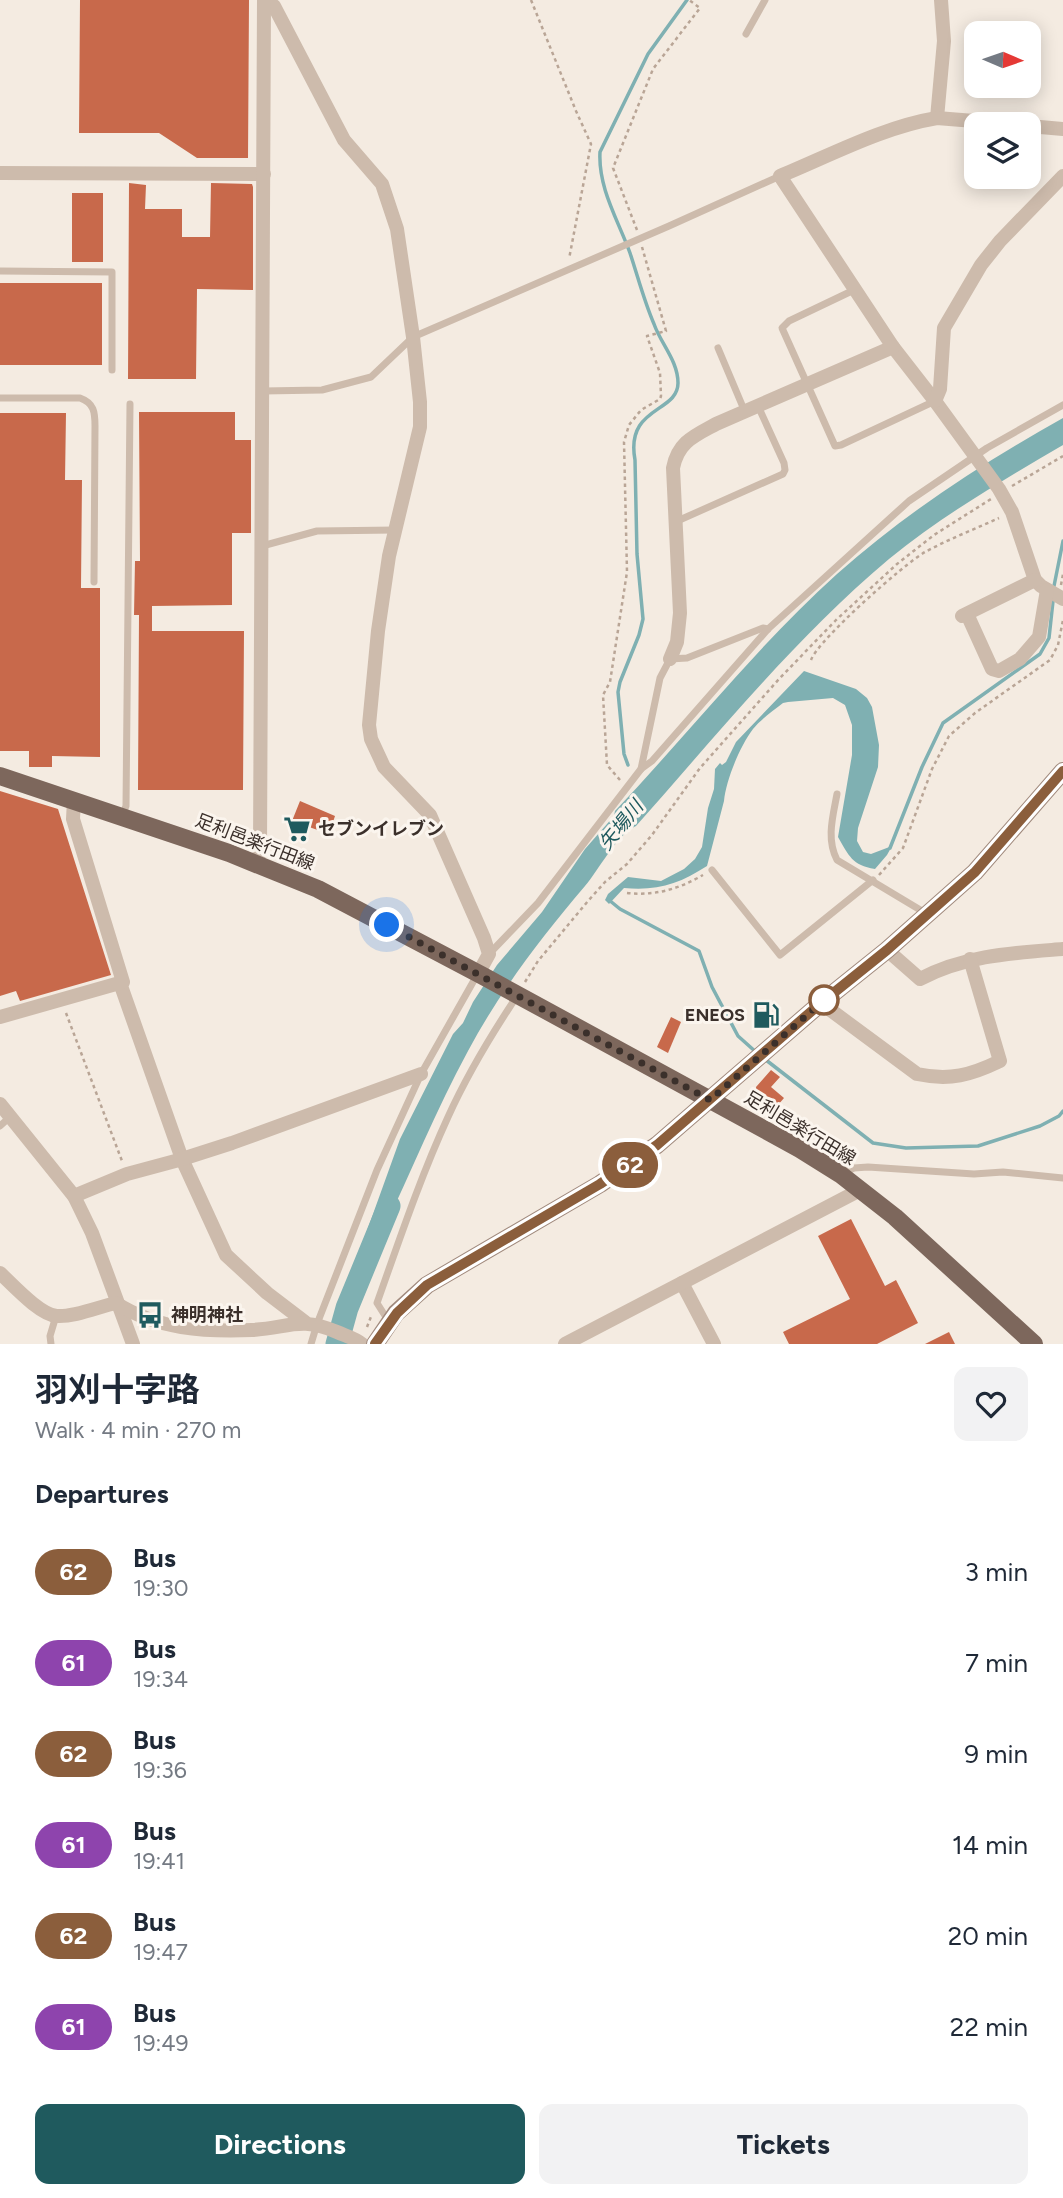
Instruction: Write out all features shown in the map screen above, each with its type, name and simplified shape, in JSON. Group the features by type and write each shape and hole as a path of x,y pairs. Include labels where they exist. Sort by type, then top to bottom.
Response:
{"main road":[{"path":"364,1341 389,1322 427,1285 630,1165 657,1145 975,872 1063,771"},
{"name":"足利邑楽行田線","path":"0,776 257,864 345,902 517,992 800,1149 840,1174 895,1217 1034,1344"}],"street":[{"path":"257,864 260,849 264,0"},
{"path":"264,0 274,6 344,140 382,184 397,229 413,337 420,427 389,556 370,712 371,739 384,767 430,815 488,947 489,954 480,975"},
{"path":"937,118 944,41 941,0"},
{"path":"964,120 937,118 897,127 780,176 893,347 977,457 1000,492 1012,512 1035,580 1063,600"},
{"path":"1041,127 1063,129"},
{"path":"0,173 264,174"},
{"path":"935,401 940,389 944,328 981,265 1000,241 1063,176"},
{"path":"670,659 677,642 680,613 673,468 678,450 698,434 893,347"},
{"path":"1035,580 964,615 992,669 999,671 1020,659 1039,637 1047,590"},
{"path":"0,1017 123,982 73,819 74,800"},
{"path":"887,950 920,979 970,959 1063,948"},
{"path":"821,1003 917,1074 932,1078 971,1075 1000,1061 970,959"},
{"path":"120,983 182,1159 226,1255 267,1293 315,1324 364,1341"},
{"path":"74,1196 127,1174 232,1143 421,1074"},
{"path":"0,1104 5,1121 74,1196 92,1233 133,1344"},
{"path":"565,1344 860,1189"},
{"path":"0,1273 43,1311 56,1316 116,1303 149,1321 201,1329 257,1329 315,1324"},
{"path":"682,1283 714,1344"}],"lane":[{"path":"746,34 765,0"},
{"path":"262,391 322,390 371,377 413,337 780,176"},
{"path":"0,271 113,272 112,370"},
{"path":"854,290 789,321 782,328 835,446 935,401"},
{"path":"674,523 783,474 785,463 718,348"},
{"path":"0,398 80,398 89,401 93,407 94,582"},
{"path":"122,817 126,806 130,404"},
{"path":"489,954 538,904 641,769 652,761 768,629 909,501 1063,405"},
{"path":"262,546 317,531 396,530"},
{"path":"641,769 660,678 670,659 687,658 763,628 768,629"},
{"path":"837,794 831,829 832,850 837,860 927,914"},
{"path":"712,870 779,955 873,880"},
{"path":"311,1344 315,1324 377,1170 421,1074 480,975"},
{"path":"389,1322 376,1303 423,1174 448,1115 517,992"},
{"path":"840,1174 854,1168 868,1167 974,1174 1003,1172 1063,1178"},
{"path":"51,1344 50,1336 56,1316"}],"path":[{"path":"531,0 591,144 570,257 562,272"},
{"path":"627,788 607,765 603,695 610,682 627,572 622,450 629,425 641,410 660,399 660,373 647,336 666,331 613,168 653,69 700,8 689,0"},
{"path":"517,992 538,961 588,901 644,845 699,768 836,620 897,564 934,535 1000,492 1063,456"},
{"path":"811,660 814,652 846,619 909,562 1012,512"},
{"path":"873,880 903,848 932,769 950,736 975,713 1050,660 1058,645 1063,620"},
{"path":"627,893 653,894 670,890 712,870"},
{"path":"60,1000 127,1174"},
{"path":"364,1341 376,1303"}],"water":[{"path":"1063,418 1063,445 952,513 889,559 854,589 789,654 636,826 615,844 507,986 445,1096 382,1233 364,1239 400,1139 453,1034 463,1023 497,965 542,912 585,849 614,816 615,811 779,631 863,551 946,490"},
{"path":"804,671 856,689 867,698 872,707 879,745 878,767 858,828 857,841 863,852 871,854 892,846 887,855 875,869 861,865 848,854 838,837 852,755 852,725 845,705 833,698 788,702 783,703 756,725 739,754 728,783 707,866 668,885 624,888 609,904 605,900 608,894 628,877 661,881 684,869 695,859 702,847 714,789 715,769 720,763 722,765 726,762 736,742"}],"building":[{"path":"80,0 249,0 248,158 197,158 159,133 79,133"},
{"path":"129,183 146,185 145,209 182,209 182,237 210,237 211,183 252,184 253,290 197,289 196,379 128,379"},
{"path":"72,193 103,193 103,262 72,262"},
{"path":"0,283 102,283 102,365 0,365"},
{"path":"139,412 235,412 235,440 251,440 251,533 232,533 232,605 152,606 152,631 244,631 243,790 138,790 139,615 134,615 135,561 140,561"},
{"path":"0,413 66,413 65,480 82,480 81,588 100,588 100,757 52,756 52,767 29,767 29,751 0,751"},
{"path":"0,791 58,809 111,975 20,1001 16,991 0,996"},
{"path":"300,801 335,816 329,834 292,821"},
{"path":"671,1017 681,1022 668,1053 657,1047"},
{"path":"771,1070 780,1077 771,1087 784,1098 772,1112 757,1099 756,1087"},
{"path":"851,1219 885,1286 896,1280 918,1323 877,1344 789,1344 783,1332 850,1299 818,1236"},
{"path":"949,1332 955,1344 925,1344"}],"waterway":[{"path":"628,765 624,754 618,692 643,619 637,554 634,442 644,420 670,400 676,393 678,383 675,367 650,315 630,253 605,191 600,152 648,54 687,0"},
{"path":"1054,586 1063,541"},
{"path":"890,848 922,767 943,723 1040,654 1049,638 1053,601"},
{"path":"609,900 620,909 699,951 712,987 738,1036 757,1053"},
{"path":"766,1060 873,1143 906,1148 978,1146 1040,1126 1063,1111"},
{"name":"矢場川","path":"337,1344 347,1308 389,1206"}],"bus line":[{"name":"62","path":"375,1344 389,1322 427,1285 600,1184 657,1145 975,872 1063,771"}],"place":[{"name":"セブンイレブン","path":"297,829"},
{"name":"ENEOS","path":"766,1015"},
{"name":"神明神社","path":"150,1315"}],"route":[{"path":"387,925 710,1100 824,1000"}]}
